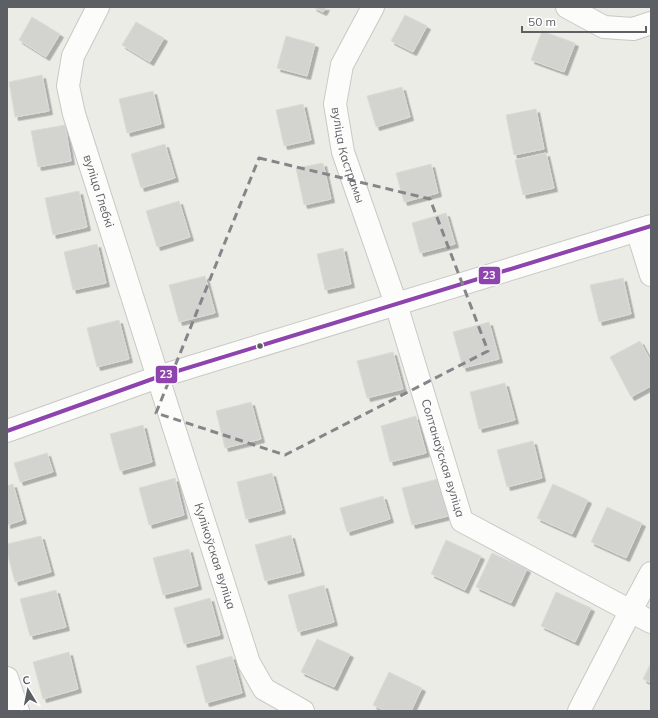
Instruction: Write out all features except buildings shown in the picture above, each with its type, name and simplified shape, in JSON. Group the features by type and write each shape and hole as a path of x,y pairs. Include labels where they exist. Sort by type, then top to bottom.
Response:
{"street":[{"name":"вуліца Глебкі","path":"98,7 73,56 68,86 74,114 158,377"},
{"name":"вуліца Кастрамы","path":"373,7 342,65 335,104 343,152 396,304"},
{"path":"567,7 604,27 633,29 651,23"},
{"path":"7,431 158,377 644,228 651,275"},
{"name":"Солтанаўская вуліца","path":"396,304 462,521 651,622"},
{"name":"Кулікоўская вуліца","path":"158,377 249,663 264,689 304,711"},
{"path":"579,711 651,573"},
{"path":"7,678 18,711"}],"highlighted area":[{"path":"259,158 430,199 488,351 285,455 156,413"}],"transit line":[{"name":"23","path":"7,431 158,377 651,226"}]}
